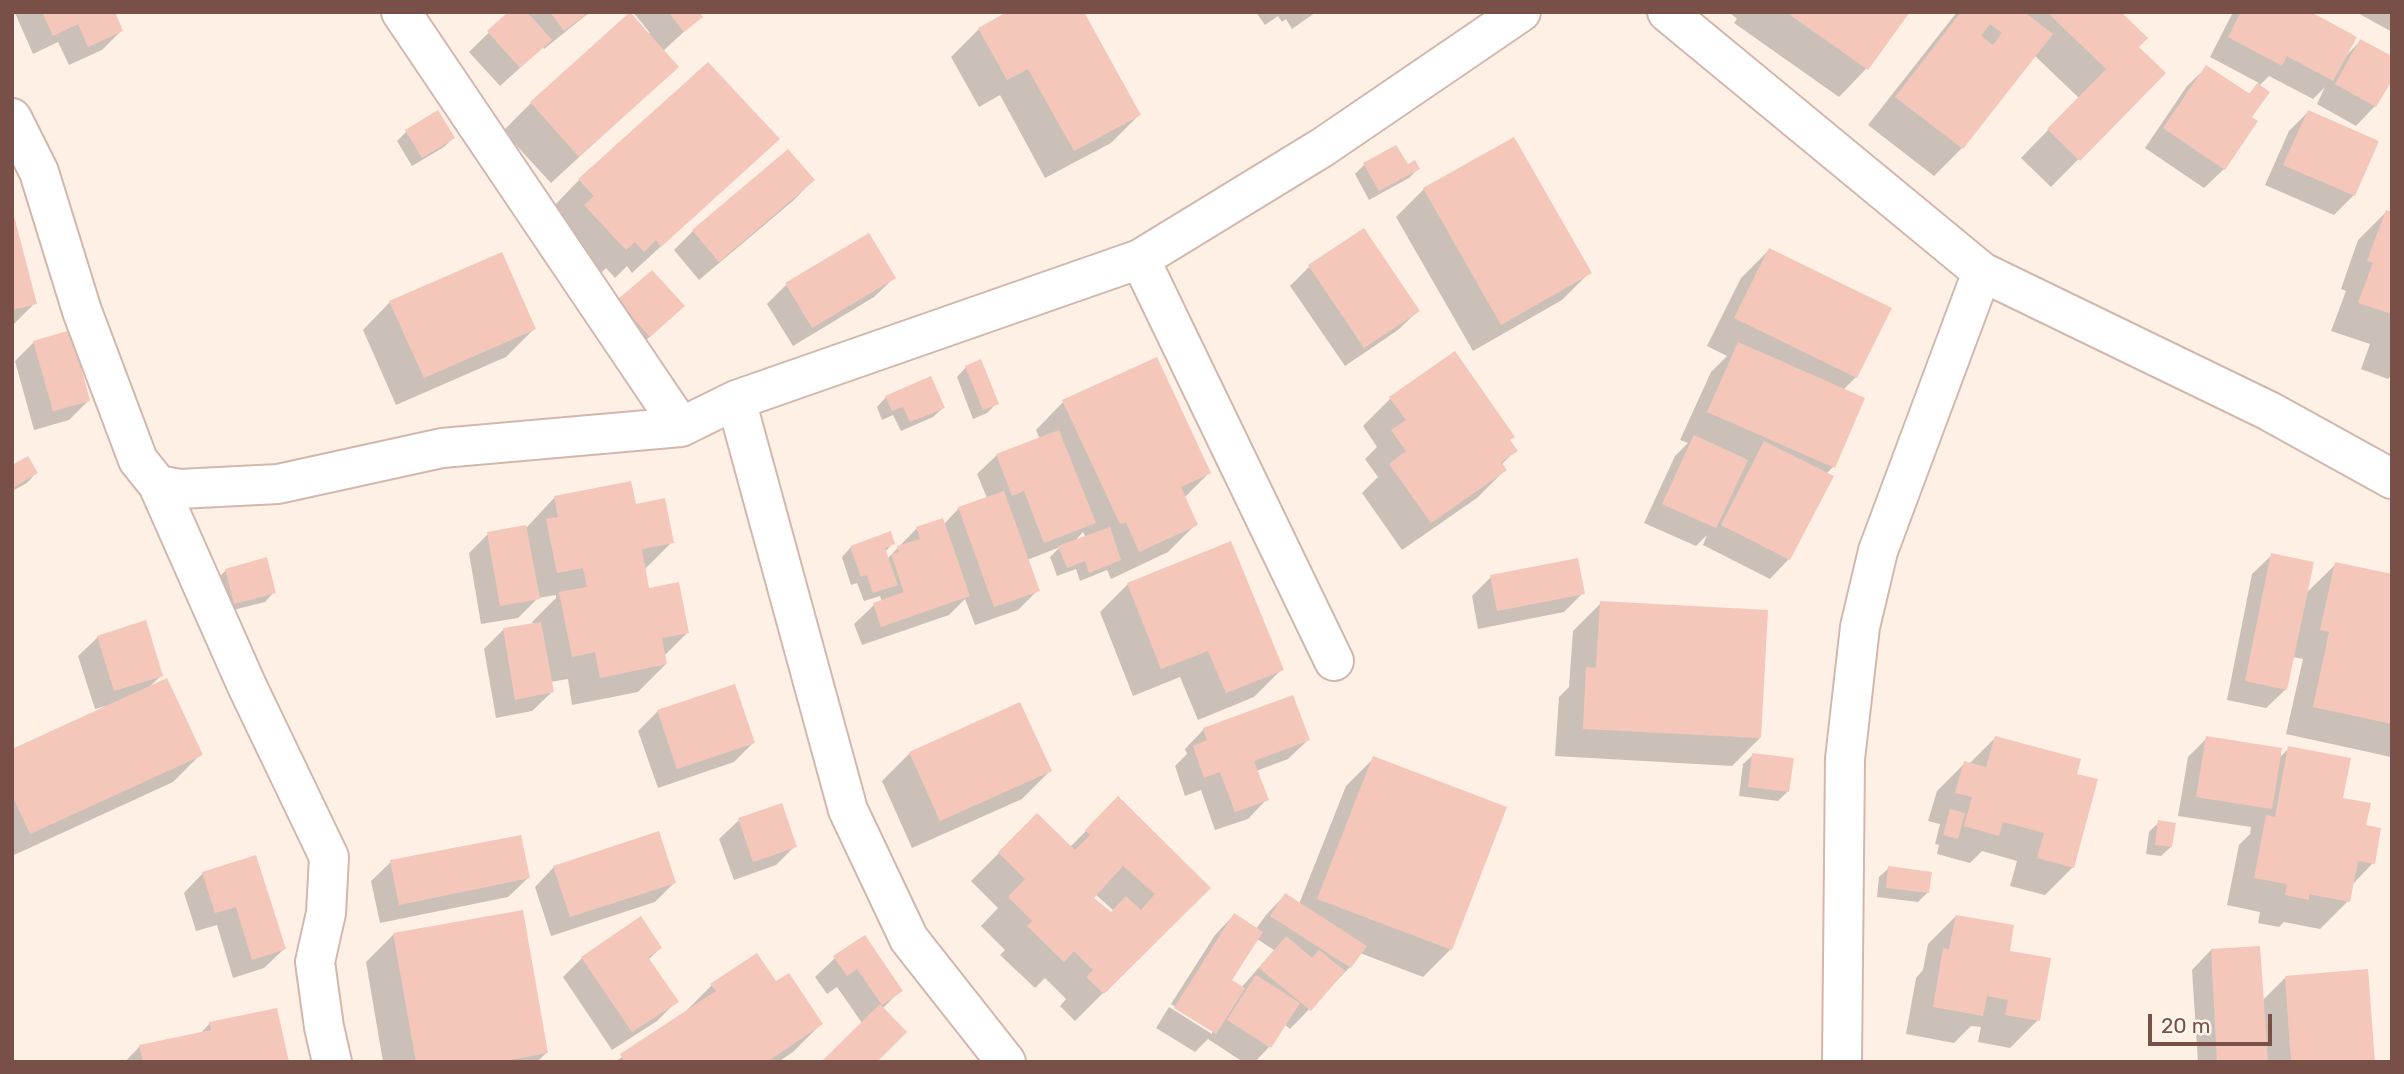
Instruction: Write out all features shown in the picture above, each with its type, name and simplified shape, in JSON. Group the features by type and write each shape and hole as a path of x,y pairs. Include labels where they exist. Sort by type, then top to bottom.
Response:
{"street":[{"path":"401,12 681,428"},
{"path":"158,485 179,489 278,484 442,448 681,428 736,400 1140,259 1323,148 1521,12"},
{"path":"1667,12 1982,272 2269,411 2392,479"},
{"path":"12,118 39,172 82,311 138,460 158,485 247,686 329,857 326,913 315,962 332,1062"},
{"path":"1140,259 1334,660"},
{"path":"1842,1062 1845,759 1860,627 1878,551 1982,272"},
{"path":"736,400 848,810 909,939 1006,1062"}],"building":[{"path":"42,12 115,12 123,31 88,47 78,24 53,36"},
{"path":"508,12 527,12 552,40 520,68 487,31"},
{"path":"550,12 589,12 564,31"},
{"path":"630,12 679,67 579,157 530,102"},
{"path":"668,12 699,12 703,17 684,32"},
{"path":"1007,12 1084,12 1141,115 1074,151 1028,69 1007,80 978,28"},
{"path":"1786,12 1910,12 1868,70"},
{"path":"1961,12 2024,12 2053,34 1963,149 1895,97","holes":["1990,24 2002,33 1993,45 1981,36"]},
{"path":"2047,12 2121,12 2148,38 2139,47 2166,73 2080,161 2047,129 2106,69"},
{"path":"2241,12 2311,12 2357,37 2333,81 2287,56 2282,66 2228,37"},
{"path":"2360,39 2392,56 2392,80 2376,107 2335,84"},
{"path":"708,62 780,139 661,247 656,240 644,252 635,242 626,250 584,205 594,196 578,179"},
{"path":"2206,65 2250,94 2257,83 2270,92 2252,117 2258,121 2225,170 2163,128"},
{"path":"438,110 455,138 422,158 405,130"},
{"path":"2308,110 2379,141 2355,196 2283,165"},
{"path":"1514,137 1592,273 1501,325 1423,188"},
{"path":"1396,145 1408,164 1415,160 1420,169 1379,191 1363,163"},
{"path":"788,149 815,180 719,262 692,230"},
{"path":"2386,210 2392,212 2392,314 2358,303 2373,263 2367,261"},
{"path":"12,213 37,304 12,310"},
{"path":"1364,228 1420,311 1364,348 1308,265"},
{"path":"869,233 896,278 812,328 785,283"},
{"path":"1769,248 1892,308 1857,378 1734,318"},
{"path":"502,252 536,329 424,378 389,301"},
{"path":"652,270 685,306 650,337 617,300"},
{"path":"71,330 90,401 53,411 33,341"},
{"path":"1738,342 1865,398 1835,468 1707,412"},
{"path":"1455,351 1515,437 1510,440 1518,451 1501,462 1507,470 1431,523 1389,464 1406,451 1391,430 1406,420 1389,397"},
{"path":"1157,357 1211,473 1181,487 1198,525 1139,552 1126,522 1120,524 1062,400"},
{"path":"981,359 999,404 983,410 965,366"},
{"path":"931,376 945,408 910,422 903,407 892,411 885,396"},
{"path":"1059,430 1096,523 1044,543 1024,491 1012,496 996,454"},
{"path":"1694,435 1748,460 1716,528 1662,504"},
{"path":"1764,441 1834,476 1790,560 1721,525"},
{"path":"28,456 38,473 12,488 12,465"},
{"path":"631,481 636,504 665,498 674,543 642,549 649,588 679,582 689,633 662,638 667,664 600,678 595,652 572,657 559,592 587,587 583,568 557,573 546,519 558,517 554,496"},
{"path":"1004,491 1040,591 994,607 958,507"},
{"path":"943,518 970,596 881,627 873,603 904,592 891,554 899,552 897,546 920,539 916,527"},
{"path":"526,525 540,599 500,606 487,532"},
{"path":"1110,527 1121,560 1089,573 1085,561 1067,568 1058,546"},
{"path":"891,531 895,544 885,548 898,585 873,593 867,575 861,577 850,546"},
{"path":"1231,541 1284,670 1226,693 1208,651 1161,669 1127,583"},
{"path":"2271,553 2314,562 2287,690 2245,681"},
{"path":"267,557 276,593 234,604 225,569"},
{"path":"1578,558 1585,594 1497,611 1490,575"},
{"path":"2335,562 2392,574 2392,724 2313,707 2329,632 2320,630"},
{"path":"1600,601 1768,610 1761,738 1583,729 1586,667 1596,668"},
{"path":"146,620 163,676 114,691 97,636"},
{"path":"541,622 554,692 515,700 503,628"},
{"path":"167,678 203,755 30,834 12,795 12,749"},
{"path":"735,684 755,743 677,769 657,710"},
{"path":"1293,695 1310,740 1254,761 1269,800 1235,812 1220,772 1204,778 1193,746 1207,740 1203,728"},
{"path":"1020,702 1052,771 940,821 909,752"},
{"path":"1995,736 2081,759 2077,774 2098,779 2074,868 2037,858 2044,833 2003,822 1999,836 1964,826 1972,797 1955,793 1964,761 1986,767"},
{"path":"2206,736 2282,748 2272,809 2196,797"},
{"path":"2288,746 2351,758 2343,798 2371,803 2366,825 2381,828 2375,864 2358,861 2350,902 2309,894 2309,900 2285,895 2287,884 2254,878 2266,815 2275,817"},
{"path":"1752,753 1794,758 1789,792 1748,787"},
{"path":"1373,756 1507,807 1452,950 1317,899"},
{"path":"1118,796 1211,888 1104,994 1086,977 1093,970 1074,951 1064,962 1027,926 1032,921 1008,897 1025,879 998,852 1037,813 1075,850 1090,835 1085,830","holes":["1123,866 1155,894 1141,910 1126,896 1111,912 1094,898"]},
{"path":"782,803 797,847 753,862 738,818"},
{"path":"1950,809 1965,813 1958,839 1943,835"},
{"path":"2158,820 2176,823 2172,847 2155,845"},
{"path":"659,831 676,883 570,917 553,866"},
{"path":"521,835 530,878 399,905 390,860"},
{"path":"256,855 286,949 252,960 236,907 215,913 202,872"},
{"path":"1888,866 1932,872 1929,893 1886,888"},
{"path":"1285,893 1367,946 1351,968 1270,916"},
{"path":"523,910 548,1053 499,1062 416,1062 393,933"},
{"path":"1234,913 1263,932 1232,980 1245,988 1216,1034 1174,1008"},
{"path":"1956,915 2014,925 2010,951 2051,958 2040,1021 2005,1015 2008,1000 1987,996 1983,1016 1933,1007 1943,948 1949,949"},
{"path":"641,916 662,948 648,957 679,1002 632,1032 581,957"},
{"path":"865,935 903,991 882,1005 857,969 847,976 833,956"},
{"path":"1286,936 1312,958 1319,950 1345,971 1311,1011 1259,968"},
{"path":"2260,946 2268,1062 2217,1062 2211,949"},
{"path":"757,953 776,981 789,973 823,1024 767,1062 625,1062 620,1054 716,991 710,984"},
{"path":"2368,969 2375,1062 2291,1062 2285,976"},
{"path":"1256,975 1300,1003 1271,1048 1227,1020"},
{"path":"880,1004 907,1032 877,1062 821,1062"},
{"path":"277,1008 289,1062 143,1062 139,1045 211,1030 209,1022"}]}
